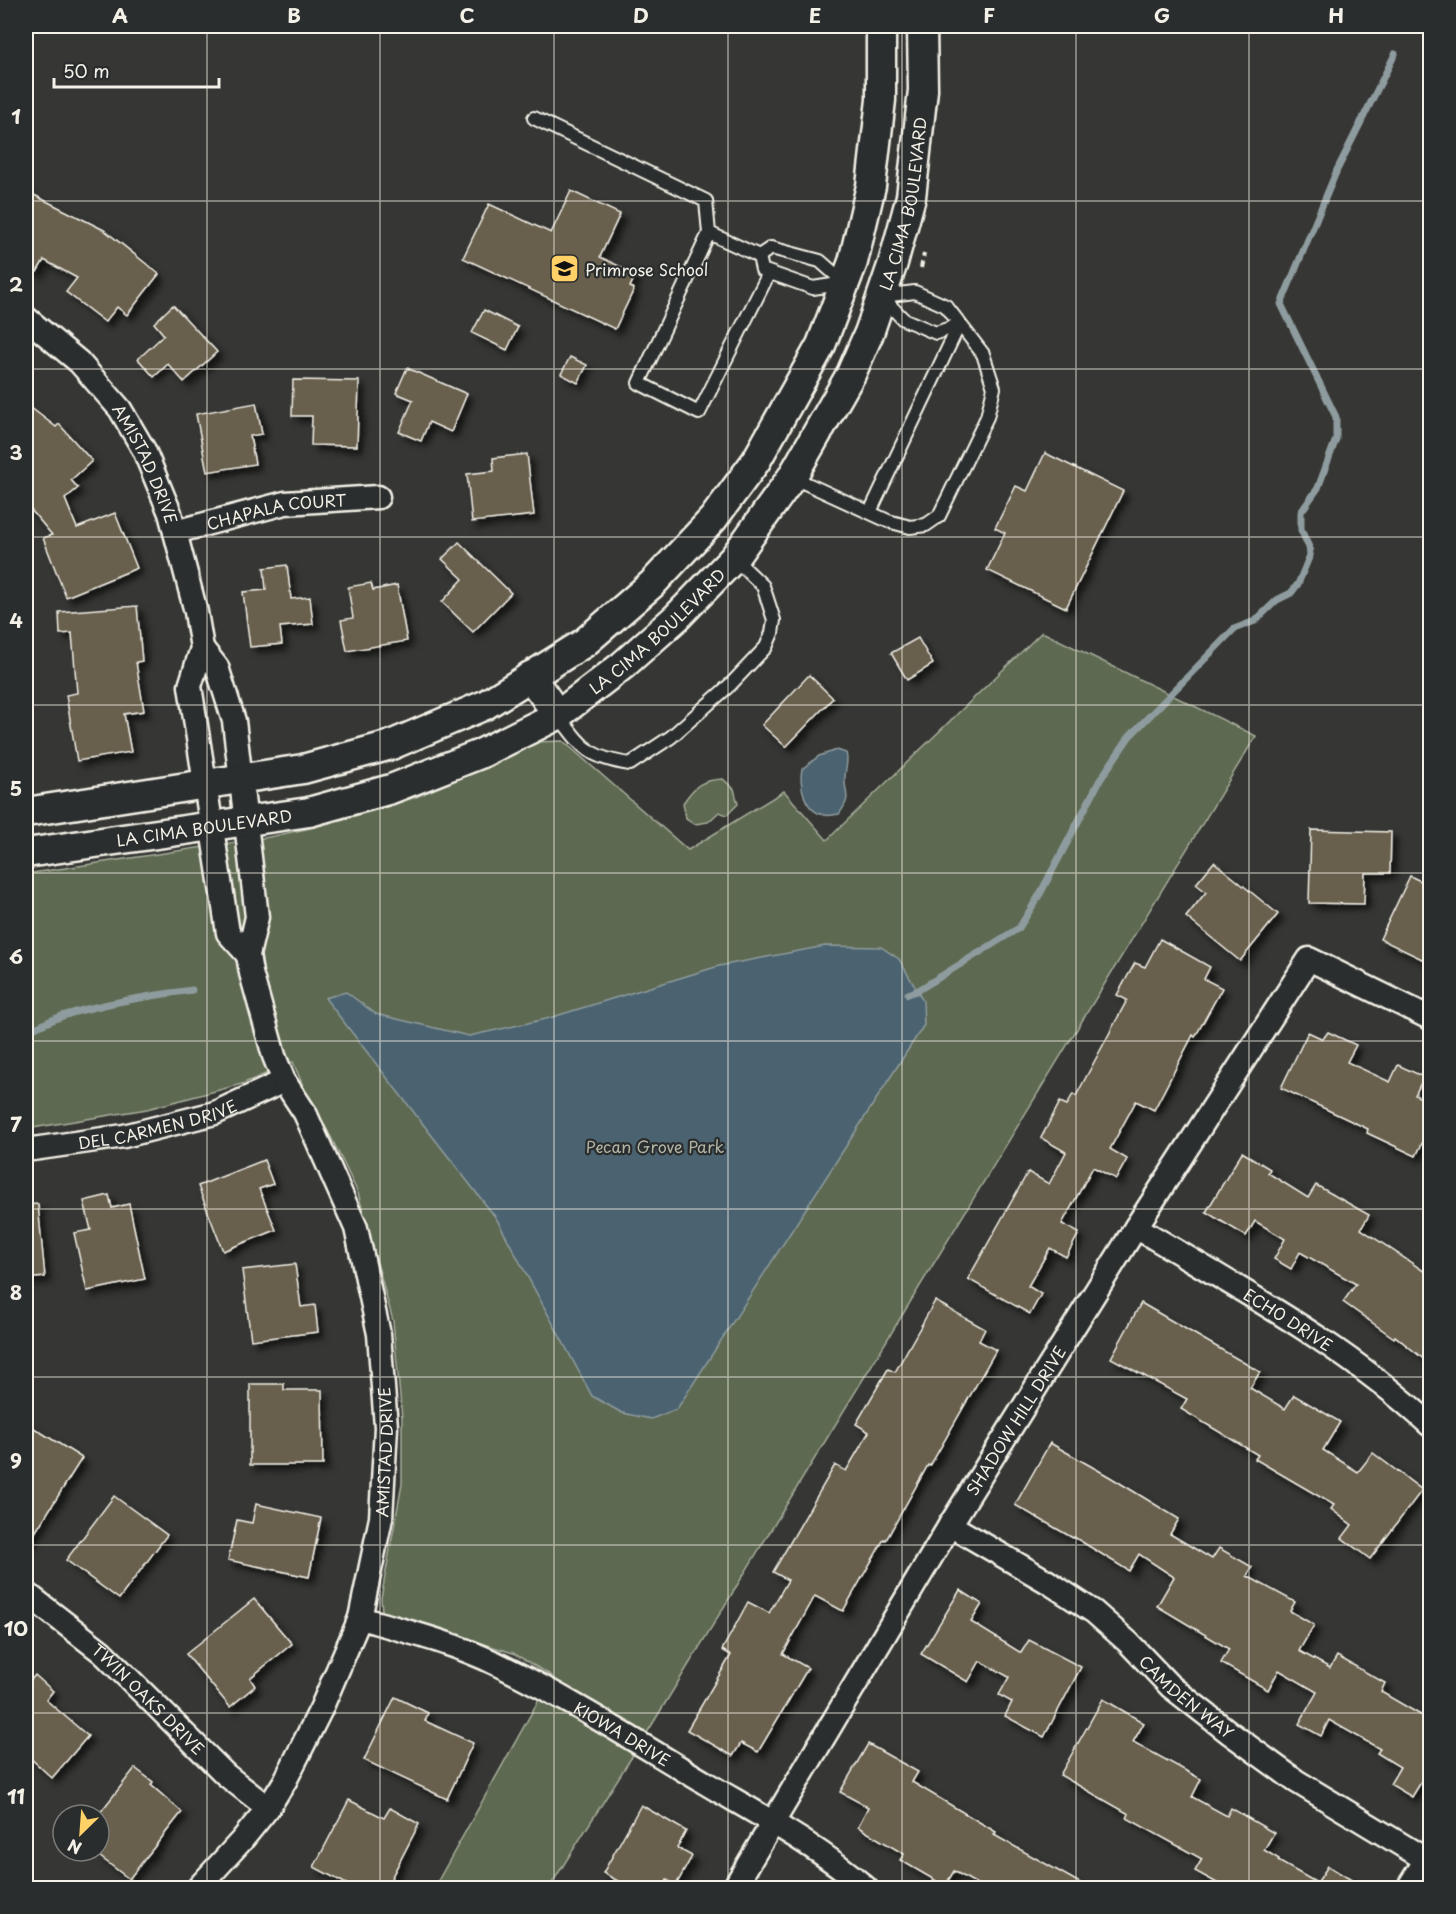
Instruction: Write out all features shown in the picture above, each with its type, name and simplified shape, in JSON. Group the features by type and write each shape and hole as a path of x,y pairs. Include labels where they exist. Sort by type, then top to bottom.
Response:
{"street":[{"name":"LA CIMA BOULEVARD","path":"26,812 303,769 391,745 485,705 584,643 652,584 713,519 756,461 821,345 853,262 871,186 881,100 881,26"},
{"name":"LA CIMA BOULEVARD","path":"26,854 309,812 391,789 480,754 558,715 623,665 670,624 734,558 792,477 851,374 869,333 893,263 911,197 923,90 922,26"},
{"path":"845,283 881,297"},
{"name":"AMISTAD DRIVE","path":"26,318 79,362 120,409 144,450 170,513 196,612 202,648 190,686 228,933 248,954"},
{"name":"CHAPALA COURT","path":"176,532 285,503 378,496"},
{"path":"693,540 734,558"},
{"name":"AMISTAD DRIVE","path":"198,1888 242,1840 268,1808 285,1781 321,1709 360,1618 381,1518 386,1427 379,1335 356,1228 304,1113 284,1081 274,1056 251,973 248,954 257,917 234,721 217,667 202,648"},
{"path":"530,676 558,715"},
{"name":"SHADOW HILL DRIVE","path":"734,1888 950,1526 1136,1227 1308,959 1431,1018"},
{"name":"DEL CARMEN DRIVE","path":"26,1150 124,1136 215,1113 284,1081"},
{"name":"ECHO DRIVE","path":"1136,1227 1303,1328 1407,1403 1431,1425"},
{"name":"CAMDEN WAY","path":"950,1526 1048,1582 1094,1612 1129,1643 1170,1686 1296,1781 1429,1858"},
{"name":"TWIN OAKS DRIVE","path":"26,1593 102,1652 226,1775 268,1808"},
{"name":"KIOWA DRIVE","path":"360,1618 433,1639 496,1663 565,1699 806,1843 866,1888"},
{"path":"1408,1888 1429,1858"}],"lane":[{"path":"534,118 706,201 709,233 639,383 699,413 769,273"},
{"path":"709,233 759,256"},
{"path":"759,256 771,248 820,261 845,283"},
{"path":"759,256 762,270 813,288 845,283"},
{"path":"792,477 910,527 926,525 939,516 987,417 994,388 982,354 946,306 915,292 881,297"},
{"path":"881,297 903,319 936,333 959,325"},
{"path":"870,512 959,325"},
{"path":"558,715 583,748 609,761 630,764 671,737 731,684 766,647 774,620 763,586 734,558"}],"green space":[{"name":"Pecan Grove Park","path":"1042,632 1256,736 650,1728 549,1888 434,1888 552,1676 513,1653 382,1612 381,1598 402,1484 402,1418 393,1321 358,1193 331,1137 306,1093 293,1062 242,1084 147,1109 26,1129 26,874 269,837 306,829 416,797 535,742 563,741 688,850 784,791 827,840"},
{"path":"723,779 734,789 738,804 727,815 719,812 708,822 695,824 686,818 683,803 691,792 704,782"}],"water":[{"path":"837,750 846,753 847,756 845,783 847,799 839,814 824,815 817,813 807,803 802,790 802,769 819,756"},
{"path":"825,946 881,947 899,959 923,1001 924,1025 677,1409 651,1419 622,1413 592,1396 496,1218 325,998 346,992 376,1014 469,1036 546,1019 719,966"}],"building":[{"path":"26,191 104,230 159,274 127,315 117,307 105,322 66,292 77,278 44,260 37,272 26,266"},
{"path":"571,191 620,214 600,257 636,274 630,287 634,289 615,329 463,258 489,204 551,233"},
{"path":"173,305 217,352 184,382 168,364 154,377 138,359 164,335 154,323"},
{"path":"484,310 518,327 507,350 472,333"},
{"path":"570,357 587,365 578,383 561,374"},
{"path":"407,368 467,394 451,432 429,422 421,441 399,432 413,400 396,393"},
{"path":"293,380 359,381 357,446 311,445 312,416 292,416"},
{"path":"256,403 262,434 250,436 255,464 207,472 196,414"},
{"path":"26,404 56,427 59,424 92,461 71,480 78,488 65,499 77,528 115,513 137,568 66,597 43,538 52,535 26,504"},
{"path":"1045,453 1123,491 1066,608 987,570 1005,533 995,528 1016,486 1027,491"},
{"path":"527,454 534,515 472,522 467,474 494,471 493,458"},
{"path":"459,542 511,593 473,632 442,602 463,579 442,559"},
{"path":"287,565 291,599 310,597 313,624 280,627 282,644 250,647 243,592 266,590 264,568"},
{"path":"371,583 373,590 397,585 407,641 347,651 341,620 353,618 348,587"},
{"path":"137,606 142,661 136,662 144,711 124,714 131,752 77,761 66,695 77,693 72,633 60,634 59,612"},
{"path":"918,638 933,664 907,680 891,653"},
{"path":"809,675 833,698 786,747 762,725"},
{"path":"1311,830 1391,832 1390,873 1365,873 1364,904 1309,903"},
{"path":"1214,862 1278,914 1240,961 1186,917 1206,892 1196,884"},
{"path":"1410,876 1431,886 1431,945 1424,960 1380,939"},
{"path":"1160,939 1210,967 1204,979 1222,988 1195,1037 1193,1035 1154,1110 1136,1101 1110,1149 1127,1159 1116,1179 1093,1167 1062,1224 1079,1233 1066,1257 1050,1248 1028,1286 1041,1294 1030,1314 968,1279 1028,1172 1049,1184 1066,1152 1041,1138 1060,1102 1067,1105 1073,1094 1076,1096 1127,1000 1117,995 1135,963 1145,967"},
{"path":"1308,1032 1323,1039 1328,1032 1356,1045 1347,1062 1390,1082 1398,1065 1424,1077 1415,1095 1431,1103 1431,1125 1416,1156 1367,1133 1368,1129 1281,1088"},
{"path":"1242,1152 1270,1169 1268,1173 1308,1198 1316,1185 1369,1215 1361,1229 1431,1276 1431,1365 1395,1336 1394,1338 1343,1302 1356,1284 1300,1252 1291,1269 1274,1259 1285,1239 1255,1221 1246,1236 1206,1212"},
{"path":"264,1160 273,1184 259,1189 276,1230 223,1251 198,1186"},
{"path":"109,1195 112,1208 129,1204 145,1279 87,1291 74,1233 91,1230 84,1201"},
{"path":"38,1204 45,1277 26,1279 26,1205"},
{"path":"295,1264 301,1307 315,1305 318,1332 251,1340 242,1270"},
{"path":"935,1301 985,1329 979,1341 996,1350 843,1611 815,1596 783,1654 808,1668 758,1752 741,1743 733,1756 687,1730 731,1655 722,1650 748,1602 769,1613 788,1580 773,1572 835,1465 846,1471 869,1432 856,1424 888,1369 895,1372"},
{"path":"1141,1303 1260,1372 1250,1388 1285,1409 1294,1395 1340,1422 1323,1450 1358,1472 1373,1453 1422,1490 1370,1559 1342,1538 1352,1525 1331,1509 1334,1505 1255,1459 1258,1455 1181,1409 1187,1399 1111,1358"},
{"path":"250,1384 284,1384 284,1390 322,1390 323,1465 250,1465"},
{"path":"26,1423 82,1458 26,1547"},
{"path":"1050,1443 1179,1519 1170,1534 1212,1559 1219,1548 1252,1567 1247,1576 1295,1602 1290,1611 1314,1625 1299,1651 1330,1668 1337,1656 1385,1683 1381,1692 1431,1721 1431,1766 1412,1797 1390,1784 1400,1767 1377,1753 1380,1749 1329,1720 1321,1736 1299,1724 1317,1692 1279,1670 1268,1690 1221,1663 1229,1649 1157,1606 1174,1577 1139,1554 1129,1571 1074,1537 1015,1505"},
{"path":"114,1496 167,1535 119,1599 66,1560"},
{"path":"256,1504 321,1518 309,1577 228,1560 237,1520 252,1523"},
{"path":"960,1590 982,1604 971,1622 1021,1653 1029,1640 1081,1667 1044,1737 1005,1716 1012,1702 999,1695 1009,1677 980,1661 968,1682 921,1654"},
{"path":"254,1599 292,1644 250,1678 255,1686 230,1707 186,1654"},
{"path":"35,1675 53,1691 46,1700 88,1736 52,1778 26,1754 26,1686"},
{"path":"395,1697 428,1713 425,1721 473,1743 447,1799 364,1760"},
{"path":"1103,1699 1144,1723 1133,1742 1201,1779 1192,1797 1227,1816 1231,1808 1274,1833 1264,1850 1279,1859 1278,1861 1317,1883 1328,1866 1365,1888 1226,1888 1195,1871 1202,1859 1127,1818 1129,1814 1060,1775"},
{"path":"868,1744 918,1772 912,1782 996,1832 994,1835 1089,1888 984,1888 954,1871 945,1886 900,1860 904,1854 858,1827 868,1807 840,1792"},
{"path":"135,1768 153,1782 151,1785 182,1812 129,1879 108,1863 111,1863 111,1803 108,1803"},
{"path":"349,1800 384,1818 390,1808 419,1824 386,1888 354,1888 314,1867"},
{"path":"641,1805 686,1831 677,1848 692,1856 676,1885 667,1880 663,1888 631,1888 603,1873"}],"waterway":[{"path":"908,994 917,991 1019,928 1040,894 1100,780 1129,737 1234,629 1255,621 1277,600 1291,593 1298,584 1310,555 1301,530 1301,512 1318,488 1336,439 1336,417 1281,304 1337,170 1395,54"},
{"path":"26,1032 84,1010 192,990"}],"place":[{"name":"Primrose School","path":"564,269"}]}
